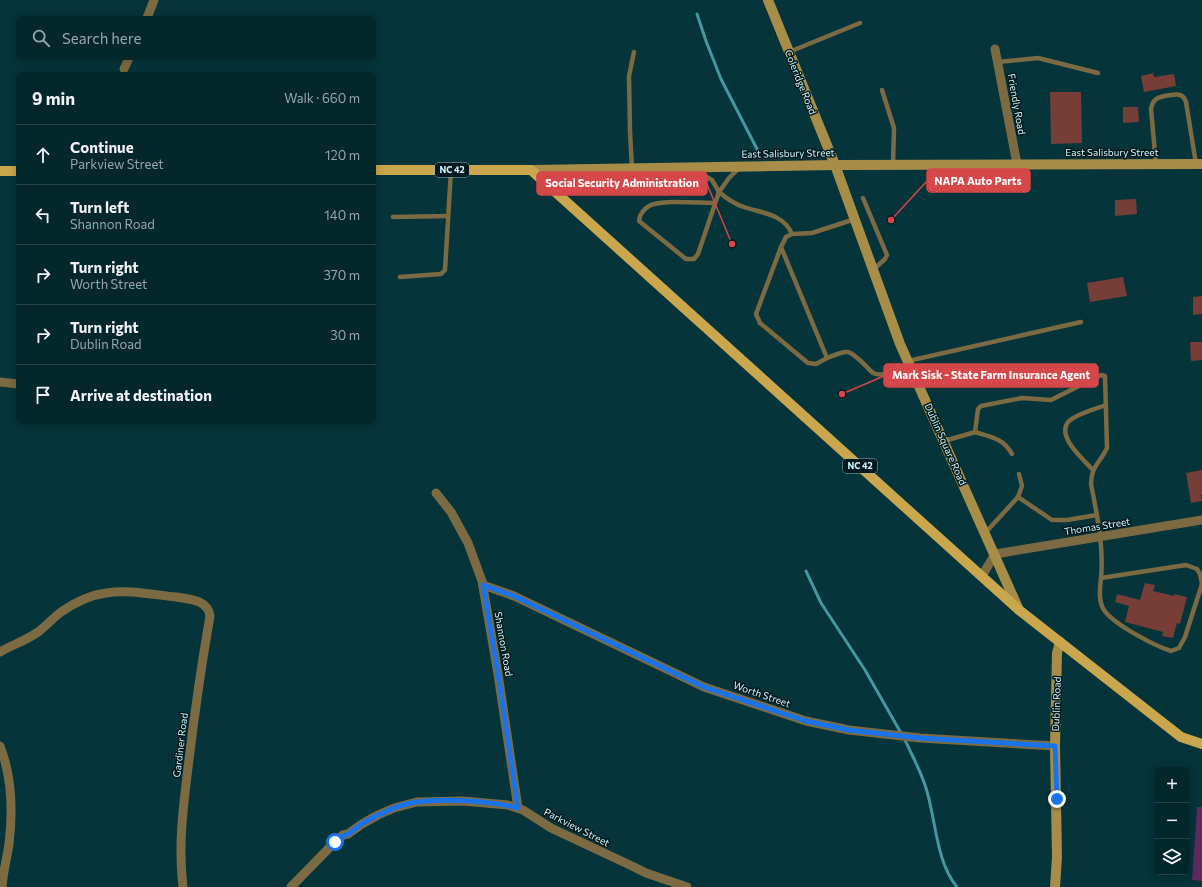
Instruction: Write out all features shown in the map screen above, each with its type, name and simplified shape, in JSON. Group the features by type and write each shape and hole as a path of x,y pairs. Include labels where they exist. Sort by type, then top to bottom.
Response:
{"main road":[{"name":"East Salisbury Street","path":"376,170 531,170"},
{"name":"NC 42","path":"531,170 1019,610 1181,737 1202,744"},
{"path":"0,171 16,171"}],"street":[{"path":"148,16 154,0"},
{"name":"Coleridge Road","path":"768,0 834,165"},
{"name":"Friendly Road","path":"995,49 1017,164"},
{"path":"124,69 128,60"},
{"name":"East Salisbury Street","path":"531,170 834,165 1199,164"},
{"name":"Dublin Square Road","path":"834,165 900,344 986,532 1019,610"},
{"path":"0,382 16,384"},
{"name":"Shannon Road","path":"436,493 450,512 468,543 483,585 518,808"},
{"name":"Thomas Street","path":"995,554 1202,520"},
{"path":"982,576 995,554"},
{"name":"Worth Street","path":"483,585 514,596 704,687 806,721 849,730 920,738 1055,746"},
{"name":"Gardiner Road","path":"0,652 37,633 62,612 82,601 106,593 141,592 188,598 205,605 210,616 181,825 183,887"},
{"name":"Dublin Road","path":"1055,887 1057,857 1055,746 1057,653 1060,642"},
{"path":"0,746 6,761 10,786 11,810 9,844 2,887"},
{"name":"Parkview Street","path":"291,887 343,835 348,834 378,815 394,808 416,802 456,801 508,805 518,808 551,828 646,874 687,887"}],"lane":[{"path":"789,52 860,23"},
{"path":"632,168 629,76 634,52"},
{"path":"998,62 1038,58 1098,73"},
{"path":"882,90 894,128 893,165"},
{"path":"1156,164 1151,109 1152,103 1158,97 1174,94 1184,97 1186,102 1199,164"},
{"path":"716,203 663,202 649,206 642,211 639,221 686,259 694,259 698,254 716,203 719,192 729,178 741,166"},
{"path":"686,167 705,175 712,180 719,192 729,200 743,207 781,219 788,225 792,234"},
{"path":"400,277 441,274 445,270 451,170"},
{"path":"863,198 887,255 885,259 873,270"},
{"path":"393,217 448,216"},
{"path":"855,219 812,233 792,234 786,237 756,314 760,323 808,363 816,364 843,352 849,352 853,354 872,374 882,375 909,363 1081,322"},
{"path":"781,247 827,358"},
{"path":"975,432 978,409 981,406 1022,398 1051,400 1101,375 1104,376 1106,379 1108,448 1091,475 1101,536 1100,594 1104,610 1122,626 1162,648 1171,651 1179,648 1185,637 1202,584 1200,574 1197,569 1186,565 1101,578"},
{"path":"1093,470 1072,447 1067,438 1066,428 1069,422 1081,415 1106,405"},
{"path":"944,441 975,432 1002,441 1007,445 1012,454"},
{"path":"986,532 1018,498 1022,486 1019,474"},
{"path":"1018,498 1052,520 1067,520 1097,515"}],"shaded area":[{"path":"1197,807 1202,807 1202,881 1192,880"}],"building":[{"path":"1153,73 1154,77 1174,74 1176,86 1144,92 1141,76"},
{"path":"1050,92 1081,92 1082,143 1051,144"},
{"path":"1123,107 1138,107 1139,122 1123,123"},
{"path":"1136,199 1137,214 1115,216 1115,200"},
{"path":"1123,277 1127,296 1090,302 1087,283"},
{"path":"1202,296 1202,314 1193,315 1193,297"},
{"path":"1190,342 1202,342 1202,360 1191,361"},
{"path":"1202,470 1202,501 1191,503 1186,473"},
{"path":"1145,583 1155,585 1153,591 1174,596 1174,594 1187,597 1180,624 1177,623 1173,638 1162,636 1163,632 1125,622 1129,606 1115,602 1117,594 1140,600"}],"waterway":[{"path":"697,14 721,79 758,151"},
{"path":"806,571 821,603 865,670 901,733"},
{"path":"904,738 918,767 929,797 944,864 957,887"}],"place":[{"name":"NAPA Auto Parts","path":"891,220"},
{"name":"Social Security Administration","path":"732,244"},
{"name":"Mark Sisk - State Farm Insurance Agent","path":"842,394"}],"route":[{"path":"335,842 343,835 348,834 378,815 394,808 416,802 463,801 508,805 518,808 483,585 514,596 704,687 806,721 849,730 920,738 1055,746 1057,799"}]}
